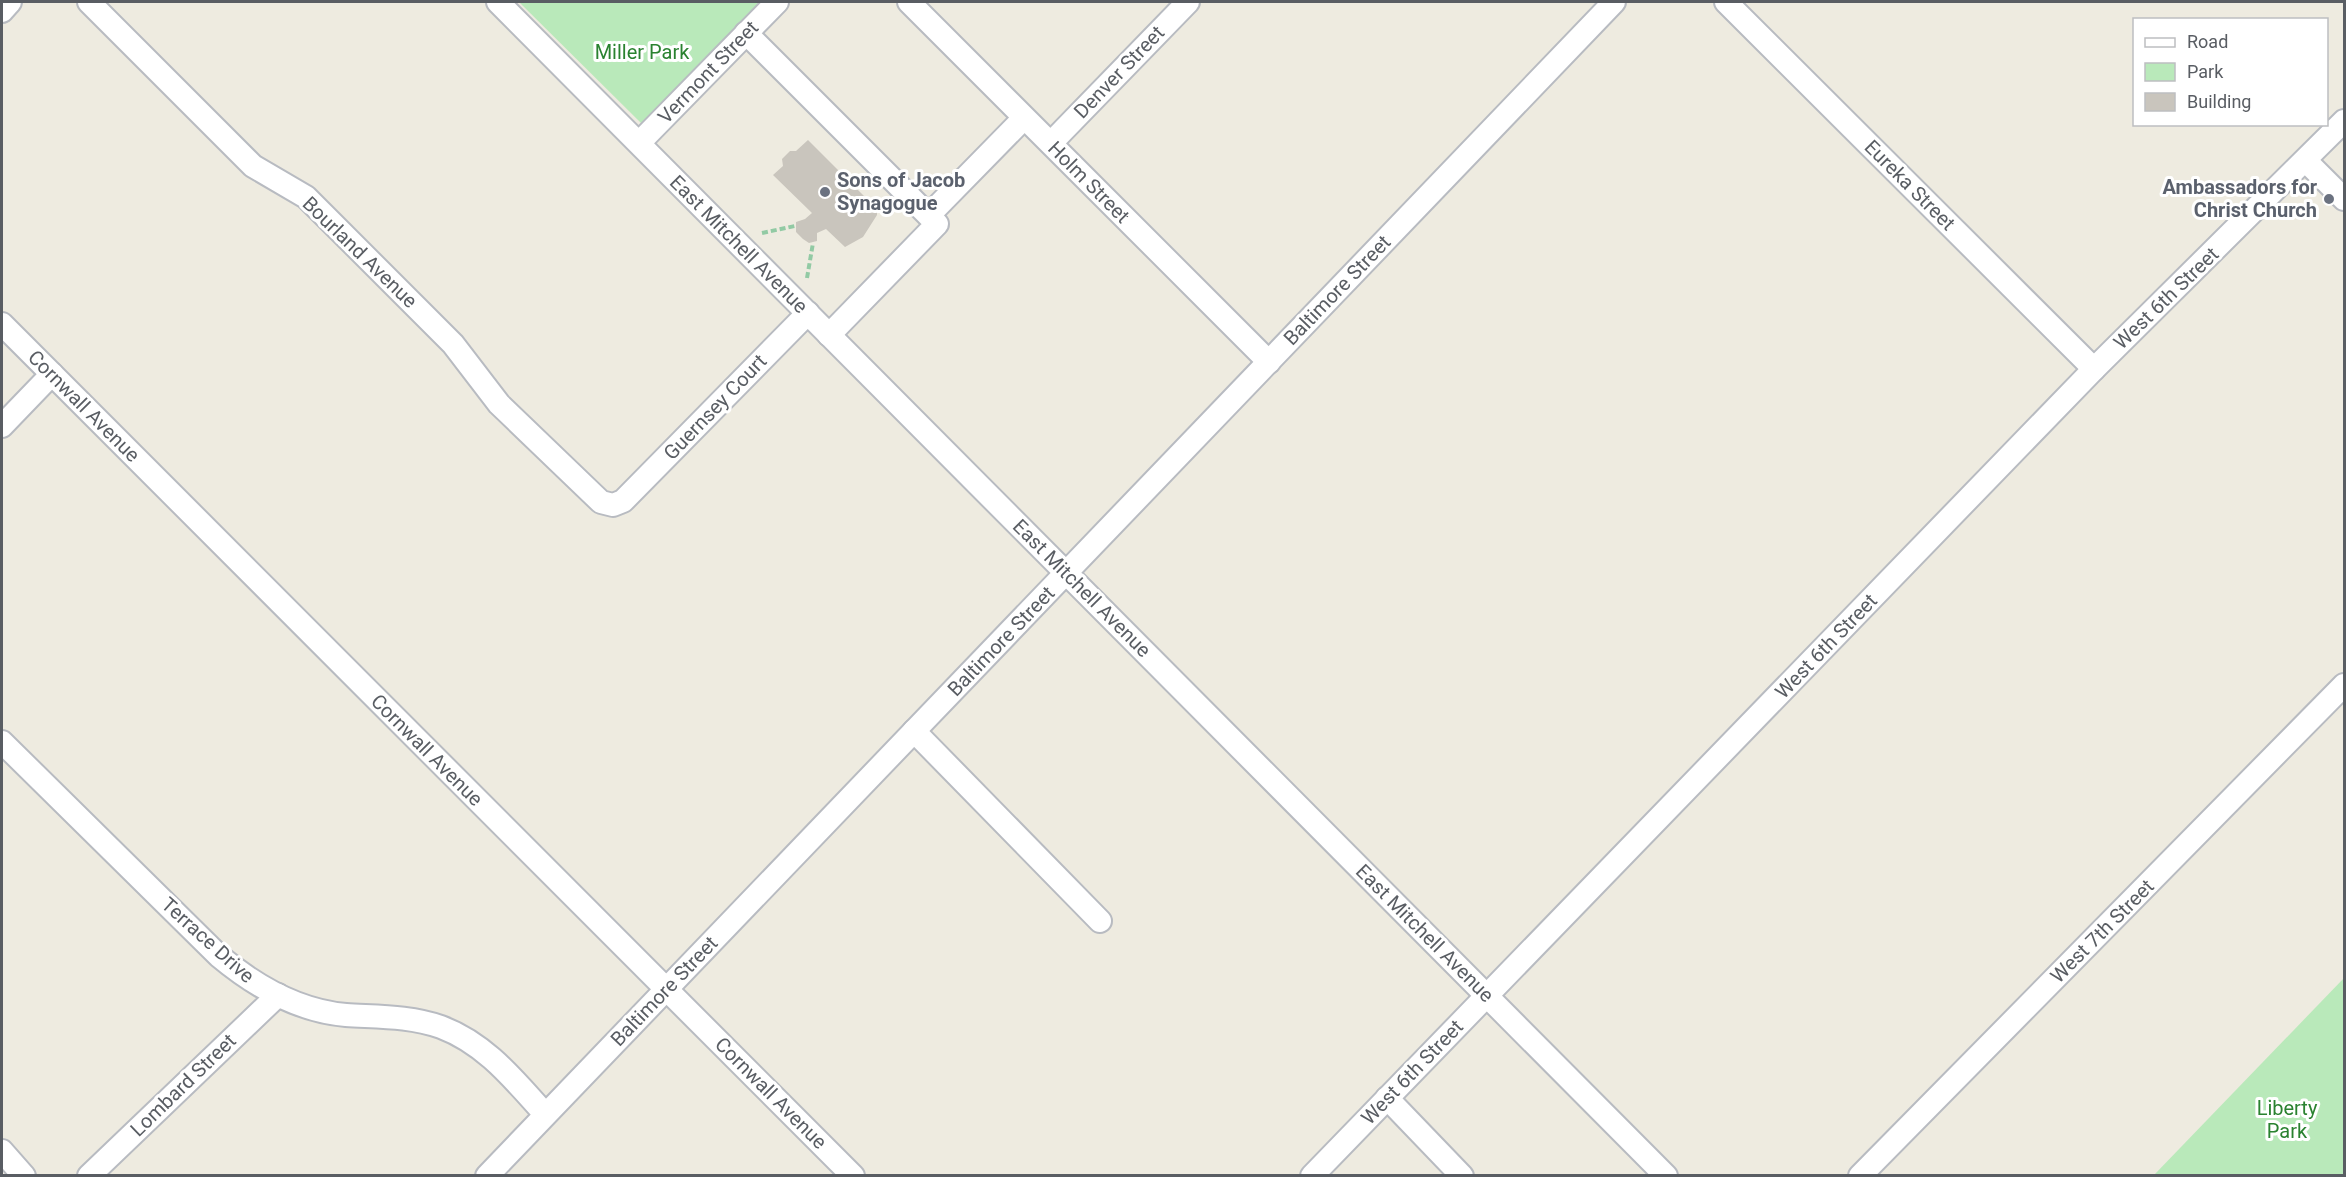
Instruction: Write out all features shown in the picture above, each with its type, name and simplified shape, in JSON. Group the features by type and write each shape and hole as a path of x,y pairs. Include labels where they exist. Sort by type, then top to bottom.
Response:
{"street":[{"path":"2,11 10,2"},
{"name":"Bourland Avenue","path":"89,2 253,166 306,197 453,344 499,404 600,502 613,505 623,501"},
{"name":"East Mitchell Avenue","path":"498,2 1666,1176"},
{"name":"Vermont Street","path":"639,143 777,2"},
{"name":"Holm Street","path":"909,2 1269,362"},
{"name":"Denver Street","path":"1051,143 1188,2"},
{"name":"Baltimore Street","path":"487,1176 1614,2"},
{"name":"Eureka Street","path":"1726,2 2094,369"},
{"path":"746,33 937,224 829,335"},
{"path":"929,215 1024,118"},
{"name":"West 6th Street","path":"1312,1176 2094,369 2344,121"},
{"path":"2306,161 2344,199"},
{"name":"Guernsey Court","path":"623,501 808,313"},
{"name":"Cornwall Avenue","path":"2,324 853,1176"},
{"path":"2,426 52,374"},
{"name":"West 7th Street","path":"1860,1176 2344,686"},
{"path":"914,731 1100,921"},
{"name":"Terrace Drive","path":"2,742 219,956 241,974 278,995 316,1010 343,1015 417,1020 441,1028 485,1052 504,1068 545,1114"},
{"name":"Lombard Street","path":"89,1176 278,995"},
{"path":"1387,1098 1462,1176"},
{"path":"2,1151 24,1176"}],"path":[{"path":"762,233 795,226"},
{"path":"807,278 813,243"}],"green space":[{"name":"Miller Park","path":"519,2 762,2 641,123"},
{"name":"Liberty Park","path":"2344,978 2344,1175 2154,1175"}],"building":[{"name":"Sons of Jacob Synagogue","path":"808,140 877,209 877,215 863,237 845,247 826,229 817,233 817,241 809,243 796,232 796,222 812,213 773,175 783,166 782,159 790,151 796,151"}],"place":[{"name":"Sons of Jacob Synagogue","path":"825,192"},
{"name":"Ambassadors for Christ Church","path":"2329,199"}]}
